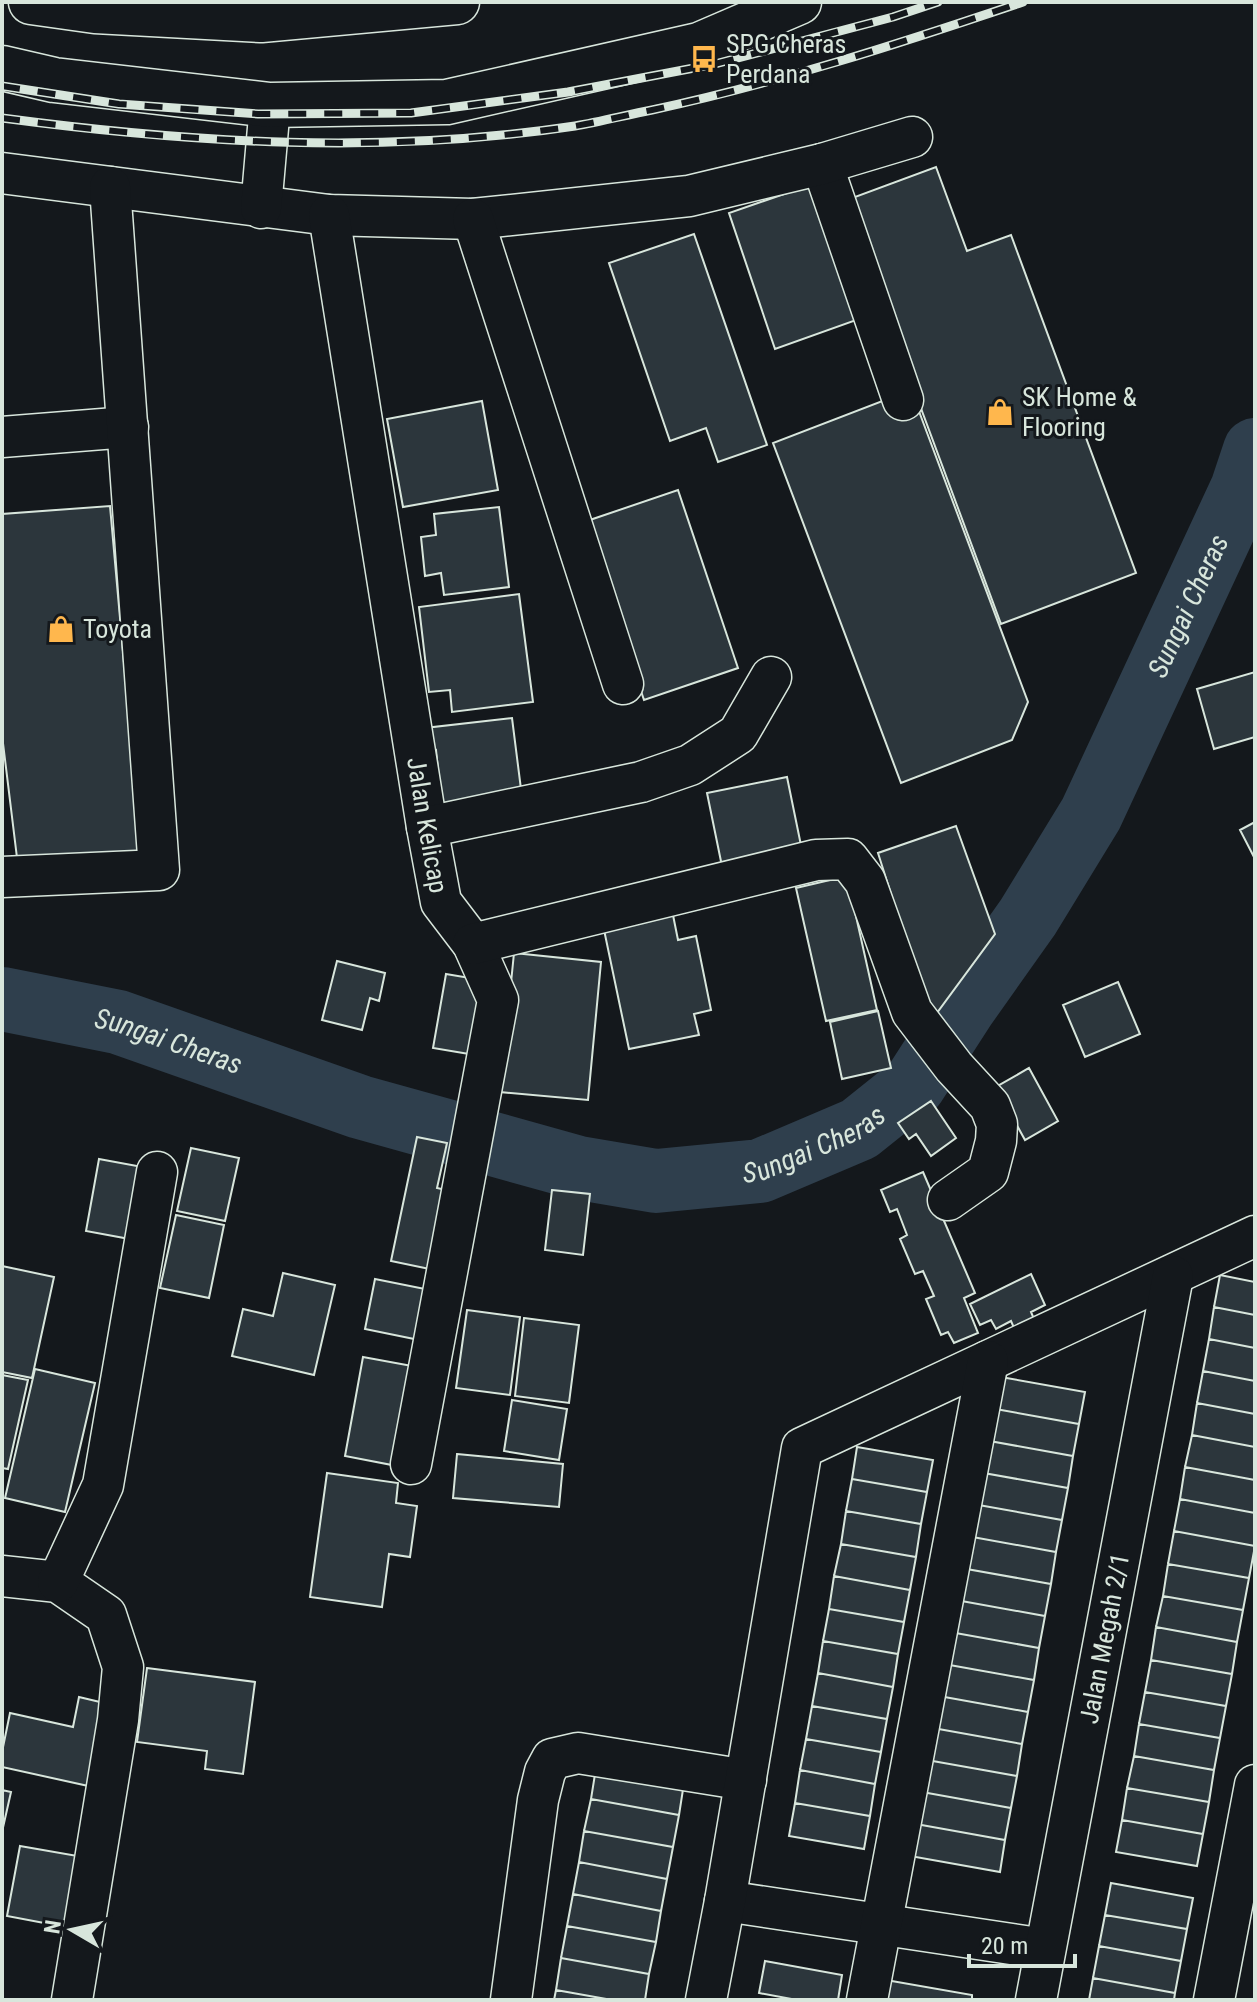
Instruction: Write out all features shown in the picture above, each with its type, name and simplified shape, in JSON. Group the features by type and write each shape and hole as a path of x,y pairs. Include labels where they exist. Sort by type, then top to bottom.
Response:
{"highway":[{"path":"31,2 95,11 261,20 457,2"},
{"path":"2,68 54,80 270,105 447,102 699,45 799,2"}],"street":[{"path":"261,208 270,105"},
{"path":"2,173 329,215 473,219 689,196 822,164 912,137"},
{"path":"822,164 903,400"},
{"path":"2,877 159,870 110,187"},
{"name":"Jalan Kelicap","path":"329,215 441,902 473,944 498,1000 411,1464"},
{"path":"473,219 623,684"},
{"path":"2,437 128,427"},
{"path":"427,827 641,782 690,765 738,734 771,677"},
{"path":"473,944 816,860 848,859 865,881 912,1012 954,1067 990,1106 997,1124 988,1172 948,1200"},
{"path":"58,1582 103,1485 157,1172"},
{"path":"706,2000 802,1448 1255,1236"},
{"name":"Jalan Megah 2/1","path":"1036,2000 1173,1276"},
{"path":"867,2000 988,1361"},
{"path":"2,1576 58,1582 106,1615 123,1667 118,1720 72,2000"},
{"path":"511,2000 538,1800 545,1772 552,1759 578,1753 746,1780"},
{"path":"1214,2000 1255,1785"},
{"path":"725,1901 1045,1949"}],"building":[{"name":"SK Home & Flooring","path":"936,167 967,251 1011,235 1136,573 1001,624 844,201"},
{"path":"816,183 862,318 775,349 729,213"},
{"path":"694,234 767,445 718,462 706,428 670,441 609,263"},
{"path":"911,390 1028,702 1012,740 901,783 773,443"},
{"path":"482,401 498,490 403,507 387,419"},
{"path":"678,490 738,668 644,700 584,522"},
{"name":"Toyota","path":"110,506 141,853 18,866 2,735 2,514"},
{"path":"499,507 509,587 444,595 441,573 425,576 421,537 436,535 434,514"},
{"path":"519,594 533,702 452,712 450,690 429,692 419,607"},
{"path":"1255,672 1255,737 1214,749 1197,689"},
{"path":"512,718 522,797 442,807 436,750 428,752 425,728"},
{"path":"787,777 804,860 724,876 707,793"},
{"path":"1255,822 1255,859 1240,830"},
{"path":"956,826 995,934 931,1021 878,853"},
{"path":"847,876 877,1010 826,1021 796,888"},
{"path":"672,910 678,940 696,936 711,1010 694,1014 699,1035 629,1049 603,925"},
{"path":"514,953 601,962 588,1100 500,1092"},
{"path":"337,961 385,973 379,1001 370,998 362,1030 322,1020"},
{"path":"446,974 482,980 487,1057 433,1048"},
{"path":"1118,982 1140,1034 1085,1057 1063,1005"},
{"path":"878,1011 891,1068 842,1079 830,1022"},
{"path":"1029,1068 1058,1121 1025,1140 996,1087"},
{"path":"931,1101 956,1138 931,1156 916,1134 909,1139 898,1123"},
{"path":"417,1137 447,1143 437,1188 460,1193 444,1272 391,1261"},
{"path":"191,1148 239,1158 225,1221 177,1211"},
{"path":"99,1159 148,1168 135,1240 86,1231"},
{"path":"923,1172 975,1293 964,1298 978,1333 954,1343 948,1332 941,1335 926,1299 934,1296 923,1271 915,1274 900,1239 907,1235 897,1209 890,1212 881,1190"},
{"path":"552,1190 590,1194 583,1255 545,1250"},
{"path":"176,1215 224,1225 209,1298 160,1288"},
{"path":"2,1266 54,1277 32,1378 2,1372"},
{"path":"283,1273 335,1285 314,1375 232,1356 243,1309 273,1316"},
{"path":"1031,1274 1045,1305 1031,1312 1034,1319 1014,1328 1011,1321 996,1329 991,1320 980,1325 970,1304"},
{"path":"1220,1275 1255,1282 1255,1315 1214,1307"},
{"path":"375,1279 440,1292 429,1342 365,1329"},
{"path":"1214,1307 1255,1315 1255,1348 1209,1339"},
{"path":"467,1310 520,1317 510,1395 456,1388"},
{"path":"524,1318 579,1325 569,1403 515,1396"},
{"path":"1209,1339 1255,1348 1255,1381 1203,1371"},
{"path":"363,1357 423,1368 392,1465 345,1456"},
{"path":"35,1369 95,1383 65,1512 5,1498"},
{"path":"1203,1371 1255,1381 1255,1414 1197,1403"},
{"path":"2,1375 28,1380 8,1469 2,1468"},
{"path":"995,1376 1085,1392 1079,1424 990,1408"},
{"path":"512,1400 567,1409 559,1460 504,1451"},
{"path":"1197,1403 1255,1414 1255,1447 1192,1435"},
{"path":"990,1408 1079,1424 1073,1456 984,1440"},
{"path":"1192,1435 1255,1447 1255,1480 1185,1467"},
{"path":"984,1440 1073,1456 1068,1488 978,1472"},
{"path":"857,1447 933,1460 927,1492 852,1479"},
{"path":"457,1454 563,1464 559,1507 453,1498"},
{"path":"1185,1467 1255,1480 1255,1513 1180,1499"},
{"path":"978,1472 1068,1488 1062,1520 973,1504"},
{"path":"327,1473 398,1483 396,1503 417,1506 410,1557 389,1554 382,1607 310,1597"},
{"path":"852,1479 927,1492 921,1524 846,1511"},
{"path":"1180,1499 1255,1513 1255,1546 1174,1531"},
{"path":"973,1504 1062,1520 1056,1552 967,1536"},
{"path":"846,1511 921,1524 916,1557 841,1544"},
{"path":"1174,1531 1255,1546 1249,1578 1168,1564"},
{"path":"967,1536 1056,1552 1051,1584 961,1568"},
{"path":"841,1544 916,1557 910,1590 834,1576"},
{"path":"1168,1564 1249,1578 1243,1610 1163,1596"},
{"path":"961,1568 1051,1584 1045,1616 956,1600"},
{"path":"834,1576 910,1590 904,1622 829,1609"},
{"path":"1163,1596 1243,1610 1237,1642 1156,1627"},
{"path":"956,1600 1045,1616 1039,1648 950,1632"},
{"path":"829,1609 904,1622 898,1654 823,1641"},
{"path":"1156,1627 1237,1642 1232,1674 1151,1660"},
{"path":"950,1632 1039,1648 1034,1680 944,1664"},
{"path":"823,1641 898,1654 893,1687 818,1673"},
{"path":"1151,1660 1232,1674 1226,1706 1145,1692"},
{"path":"944,1664 1034,1680 1028,1712 939,1696"},
{"path":"147,1668 255,1682 243,1774 205,1769 207,1751 137,1742"},
{"path":"818,1673 893,1687 887,1719 812,1706"},
{"path":"1145,1692 1226,1706 1220,1738 1139,1724"},
{"path":"939,1696 1028,1712 1022,1744 933,1728"},
{"path":"79,1697 121,1707 102,1789 2,1767 10,1713 73,1727"},
{"path":"812,1706 887,1719 881,1752 806,1739"},
{"path":"1139,1724 1220,1738 1214,1770 1134,1756"},
{"path":"933,1728 1022,1744 1017,1776 927,1760"},
{"path":"806,1739 881,1752 875,1784 800,1770"},
{"path":"1134,1756 1214,1770 1209,1802 1127,1788"},
{"path":"927,1760 1017,1776 1011,1808 922,1792"},
{"path":"596,1768 684,1783 679,1815 591,1799"},
{"path":"800,1770 875,1784 870,1816 795,1803"},
{"path":"1127,1788 1209,1802 1203,1834 1122,1820"},
{"path":"2,1790 11,1792 2,1832"},
{"path":"922,1792 1011,1808 1005,1840 916,1824"},
{"path":"591,1799 679,1815 673,1847 584,1831"},
{"path":"795,1803 870,1816 864,1849 789,1836"},
{"path":"1122,1820 1203,1834 1197,1866 1116,1852"},
{"path":"916,1824 1005,1840 1000,1872 910,1856"},
{"path":"584,1831 673,1847 667,1879 579,1862"},
{"path":"20,1846 89,1858 76,1929 7,1916"},
{"path":"579,1862 667,1879 661,1911 573,1894"},
{"path":"1111,1883 1193,1898 1187,1929 1105,1915"},
{"path":"573,1894 661,1911 656,1942 567,1926"},
{"path":"1105,1915 1187,1929 1181,1961 1099,1946"},
{"path":"567,1926 656,1942 649,1974 561,1958"},
{"path":"1099,1946 1181,1961 1175,1993 1093,1978"},
{"path":"561,1958 649,1974 645,2000 612,2000 556,1990"},
{"path":"765,1961 842,1975 838,2000 797,2000 759,1993"},
{"path":"1093,1978 1175,1993 1174,2000 1089,2000"},
{"path":"886,1980 972,1995 972,2000 883,2000"},
{"path":"556,1990 612,2000 554,2000"}],"waterway":[{"name":"Sungai Cheras","path":"2,999 118,1022 360,1107 579,1168 656,1181 760,1171 859,1129 914,1085 1028,917 1091,814 1242,489 1255,450"}],"railway":[{"path":"2,86 119,104 258,114 411,113 568,92 715,64 938,2"},
{"path":"2,118 145,134 288,142 360,143 503,135 594,123 746,88 1023,2"}],"place":[{"name":"SPG Cheras Perdana","path":"704,59"},
{"name":"SK Home & Flooring","path":"1000,412"},
{"name":"Toyota","path":"61,629"}]}
